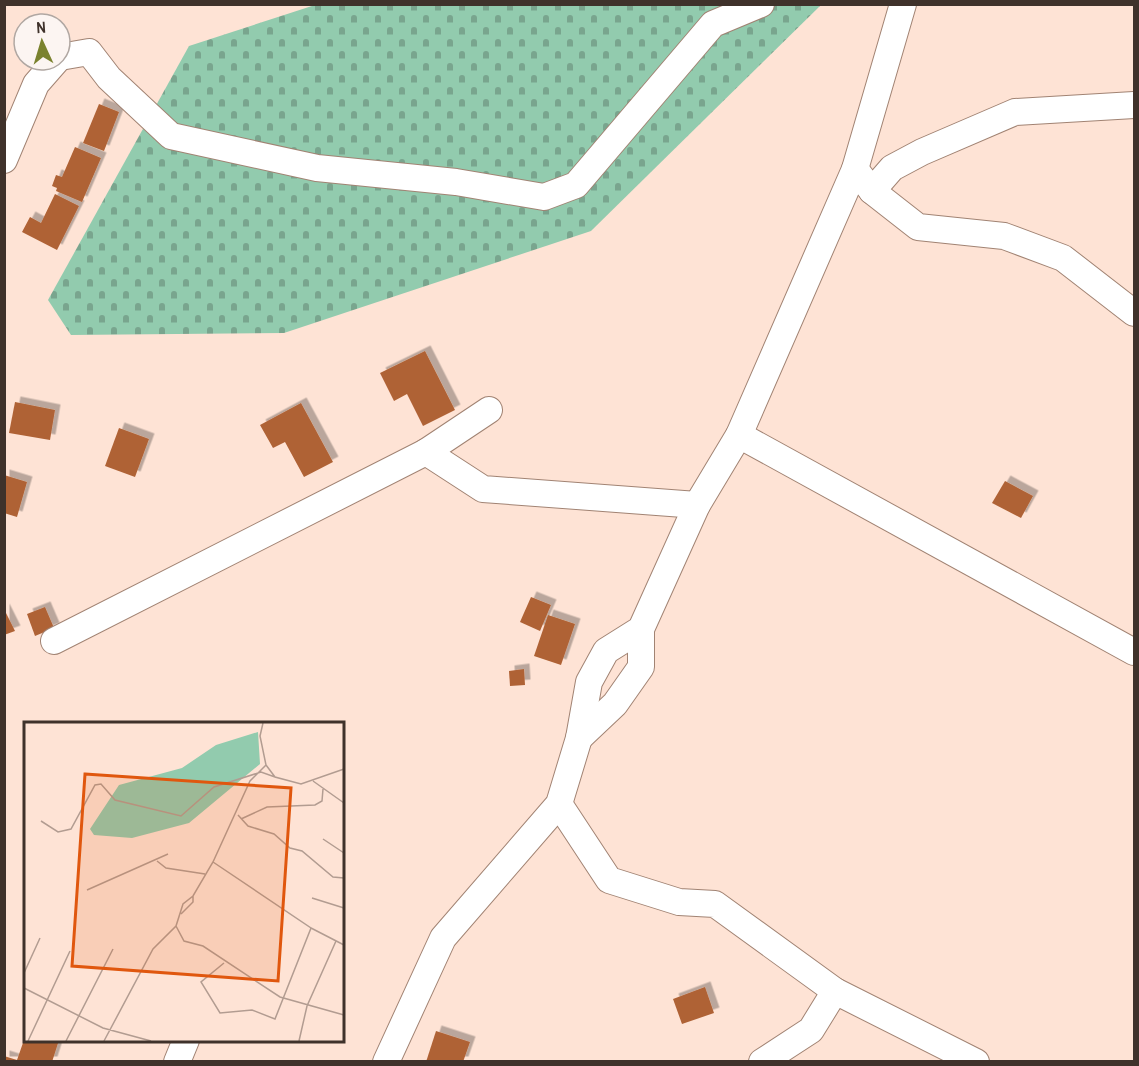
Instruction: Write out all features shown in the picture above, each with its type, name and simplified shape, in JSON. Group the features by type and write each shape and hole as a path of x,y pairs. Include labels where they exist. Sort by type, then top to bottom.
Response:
{"street":[{"path":"72,56 89,52 109,78 171,136 317,168 456,182 544,197 576,185 713,24 761,4"},
{"path":"579,738 615,704 641,667 641,629 696,505 739,435 855,169 903,4"},
{"path":"4,160 36,84 47,72"},
{"path":"872,191 892,168 922,152 1015,112 1134,105"},
{"path":"855,169 872,191 918,227 1004,236 1064,258 1134,313"},
{"path":"54,641 426,452 489,410"},
{"path":"739,435 1134,652"},
{"path":"426,452 483,489 696,505"},
{"path":"386,1062 443,938 559,804 579,738 589,682 606,651 641,629"},
{"path":"559,804 609,880 679,902 716,904 835,991 976,1062"},
{"path":"762,1062 811,1030 835,991"},
{"path":"177,1062 186,1042"}],"green space":[{"path":"315,5 821,5 591,231 284,333 71,335 48,300 189,46"}],"building":[{"path":"99,104 119,112 104,151 83,143"},
{"path":"75,147 101,158 82,202 56,191 57,188 52,186 56,175 62,177"},
{"path":"55,194 79,206 57,250 22,232 30,217 41,223"},
{"path":"425,351 455,410 423,426 407,394 394,401 380,373"},
{"path":"15,402 55,410 50,440 9,433"},
{"path":"301,403 333,462 304,477 285,442 273,448 260,425"},
{"path":"119,428 149,439 135,477 105,466"},
{"path":"4,475 27,482 17,517 4,513"},
{"path":"1005,481 1033,496 1021,518 992,503"},
{"path":"531,597 551,605 540,631 520,622"},
{"path":"45,607 54,628 35,636 27,614"},
{"path":"4,609 15,631 4,635"},
{"path":"548,615 575,624 561,665 534,656"},
{"path":"524,669 525,685 510,686 509,671"},
{"path":"705,987 714,1013 682,1024 673,999"},
{"path":"436,1031 470,1042 463,1062 426,1062"},
{"path":"24,1040 24,1042 58,1042 52,1062 4,1062 4,1056 17,1060"}]}
